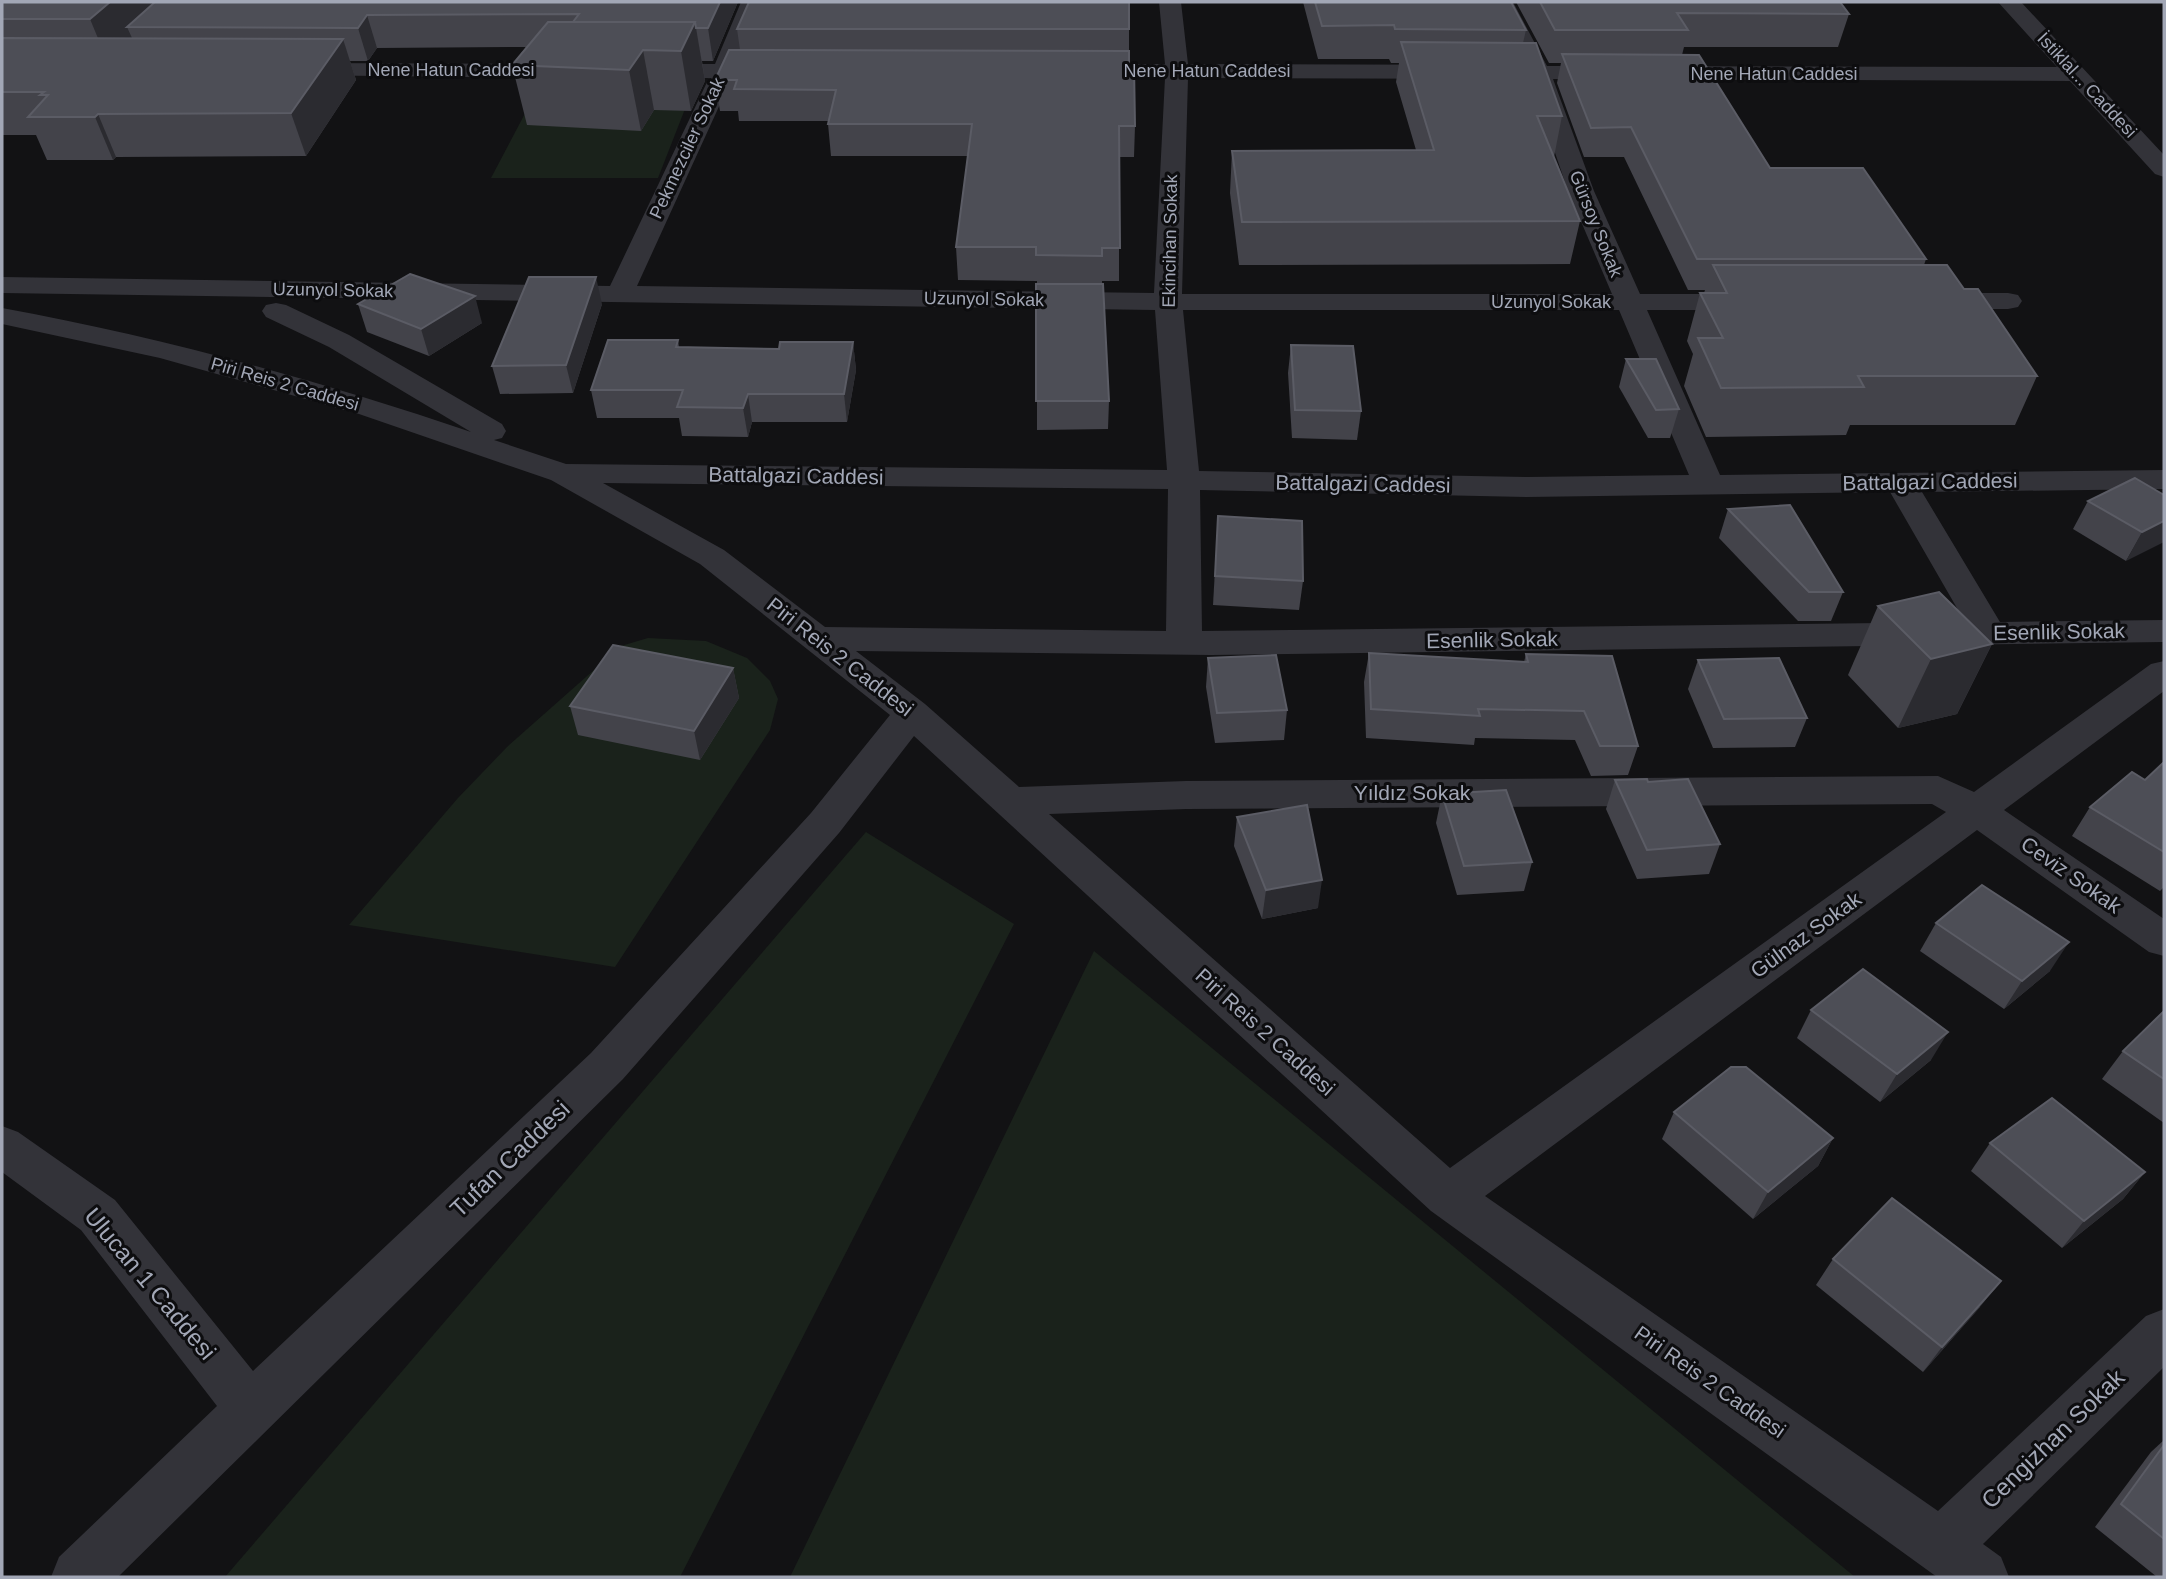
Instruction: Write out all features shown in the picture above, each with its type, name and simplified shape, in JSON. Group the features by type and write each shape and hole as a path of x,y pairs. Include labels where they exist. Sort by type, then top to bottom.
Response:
{"street":[{"name":"Pekmezciler Sokak","path":"620,293 752,2"},
{"name":"Ekincihan Sokak","path":"1170,2 1177,71 1168,302 1184,480 1184,643"},
{"name":"Gürsoy Sokak","path":"1502,2 1539,74 1581,191 1709,485"},
{"name":"İstiklal... Caddesi","path":"2009,2 2164,169"},
{"name":"Nene Hatun Caddesi","path":"280,70 585,71"},
{"path":"626,71 792,71"},
{"name":"Nene Hatun Caddesi","path":"1053,71 2076,74"},
{"name":"Uzunyol Sokak","path":"2,285 1168,302 1777,302"},
{"path":"1913,301 2008,301"},
{"name":"Piri Reis 2 Caddesi","path":"276,311 339,341 562,473 712,557 912,713 1447,1196 1981,1577"},
{"name":"Piri Reis 2 Caddesi","path":"2,316 165,350 370,408 562,473"},
{"name":"Battalgazi Caddesi","path":"562,473 1527,487 2164,479"},
{"path":"1900,482 1989,633"},
{"name":"Esenlik Sokak","path":"819,639 1184,643 2164,631"},
{"name":"Gülnaz Sokak","path":"1447,1196 2164,673"},
{"name":"Tufan Caddesi","path":"79,1577 253,1410 362,1300 607,1066 825,823 912,713"},
{"name":"Yıldız Sokak","path":"1010,801 1186,794 1938,790 1977,811"},
{"name":"Ceviz Sokak","path":"1977,811 2164,940"},
{"name":"Ulucan 1 Caddesi","path":"2,1146 99,1215 253,1410"},
{"name":"Cengizhan Sokak","path":"1941,1546 2164,1333"}],"shaded area":[{"path":"540,85 694,86 658,178 491,178"},
{"path":"648,638 706,641 747,658 770,681 778,699 770,730 615,967 349,925 458,798 507,747 621,646"},
{"path":"866,832 1014,924 680,1577 225,1577"},
{"path":"1094,951 1855,1577 790,1577"}],"building":[{"path":"2,2 110,2 90,19 2,19"},
{"path":"155,2 720,2 708,28 696,28 695,22 573,22 579,14 367,15 358,28 127,27"},
{"path":"749,2 1129,2 1129,29 737,29"},
{"path":"1315,2 1511,2 1526,30 1395,29 1394,25 1322,26"},
{"path":"1540,2 1840,2 1849,14 1677,13 1688,30 1555,30"},
{"path":"548,22 695,22 681,51 643,50 629,70 512,65"},
{"path":"2,38 343,39 291,113 28,117 48,95 40,95 44,92 2,92"},
{"path":"1401,42 1536,43 1562,116 1537,116 1580,221 1242,222 1232,151 1434,150"},
{"path":"729,50 1129,51 1129,66 1134,66 1135,126 1119,126 1120,248 1102,248 1102,256 1036,255 1036,247 956,247 972,124 828,124 836,90 734,89 737,80 715,80"},
{"path":"1562,54 1699,55 1770,168 1863,168 1926,259 1697,259 1631,127 1591,128"},
{"path":"1713,265 1947,265 1964,289 1978,289 2037,376 1858,376 1864,387 1721,388 1698,338 1723,338 1700,293 1727,293"},
{"path":"410,274 475,296 421,329 358,304"},
{"path":"529,277 596,277 566,365 492,366"},
{"path":"1036,284 1103,284 1109,401 1036,401"},
{"path":"608,340 678,340 676,347 779,349 780,342 853,342 844,394 748,394 743,408 677,407 683,390 591,390"},
{"path":"1291,345 1353,346 1361,411 1295,410"},
{"path":"1626,359 1656,359 1679,409 1656,410"},
{"path":"2135,478 2164,495 2164,521 2142,532 2088,501"},
{"path":"1790,505 1843,592 1809,592 1728,509"},
{"path":"1218,516 1302,521 1303,581 1215,576"},
{"path":"1939,592 1992,644 1931,659 1878,606"},
{"path":"613,645 733,668 694,731 570,706"},
{"path":"1369,653 1528,662 1526,654 1612,656 1638,746 1600,746 1584,711 1478,709 1480,716 1371,709"},
{"path":"1276,655 1287,710 1217,713 1208,658"},
{"path":"1779,658 1807,718 1724,719 1698,660"},
{"path":"2164,762 2164,852 2090,807 2132,772 2145,780"},
{"path":"1647,779 1648,782 1688,779 1720,844 1647,850 1615,780"},
{"path":"1506,790 1532,862 1464,866 1442,794"},
{"path":"1307,805 1322,880 1266,890 1237,817"},
{"path":"1982,885 2069,942 2022,981 1936,923"},
{"path":"1863,969 1948,1032 1897,1074 1811,1010"},
{"path":"2164,1011 2164,1079 2123,1051"},
{"path":"1731,1067 1746,1067 1833,1138 1768,1192 1674,1112"},
{"path":"2052,1098 2145,1172 2084,1221 1990,1143"},
{"path":"1892,1198 2001,1281 1942,1347 1833,1259"},
{"path":"2164,1445 2164,1539 2121,1504"}]}
